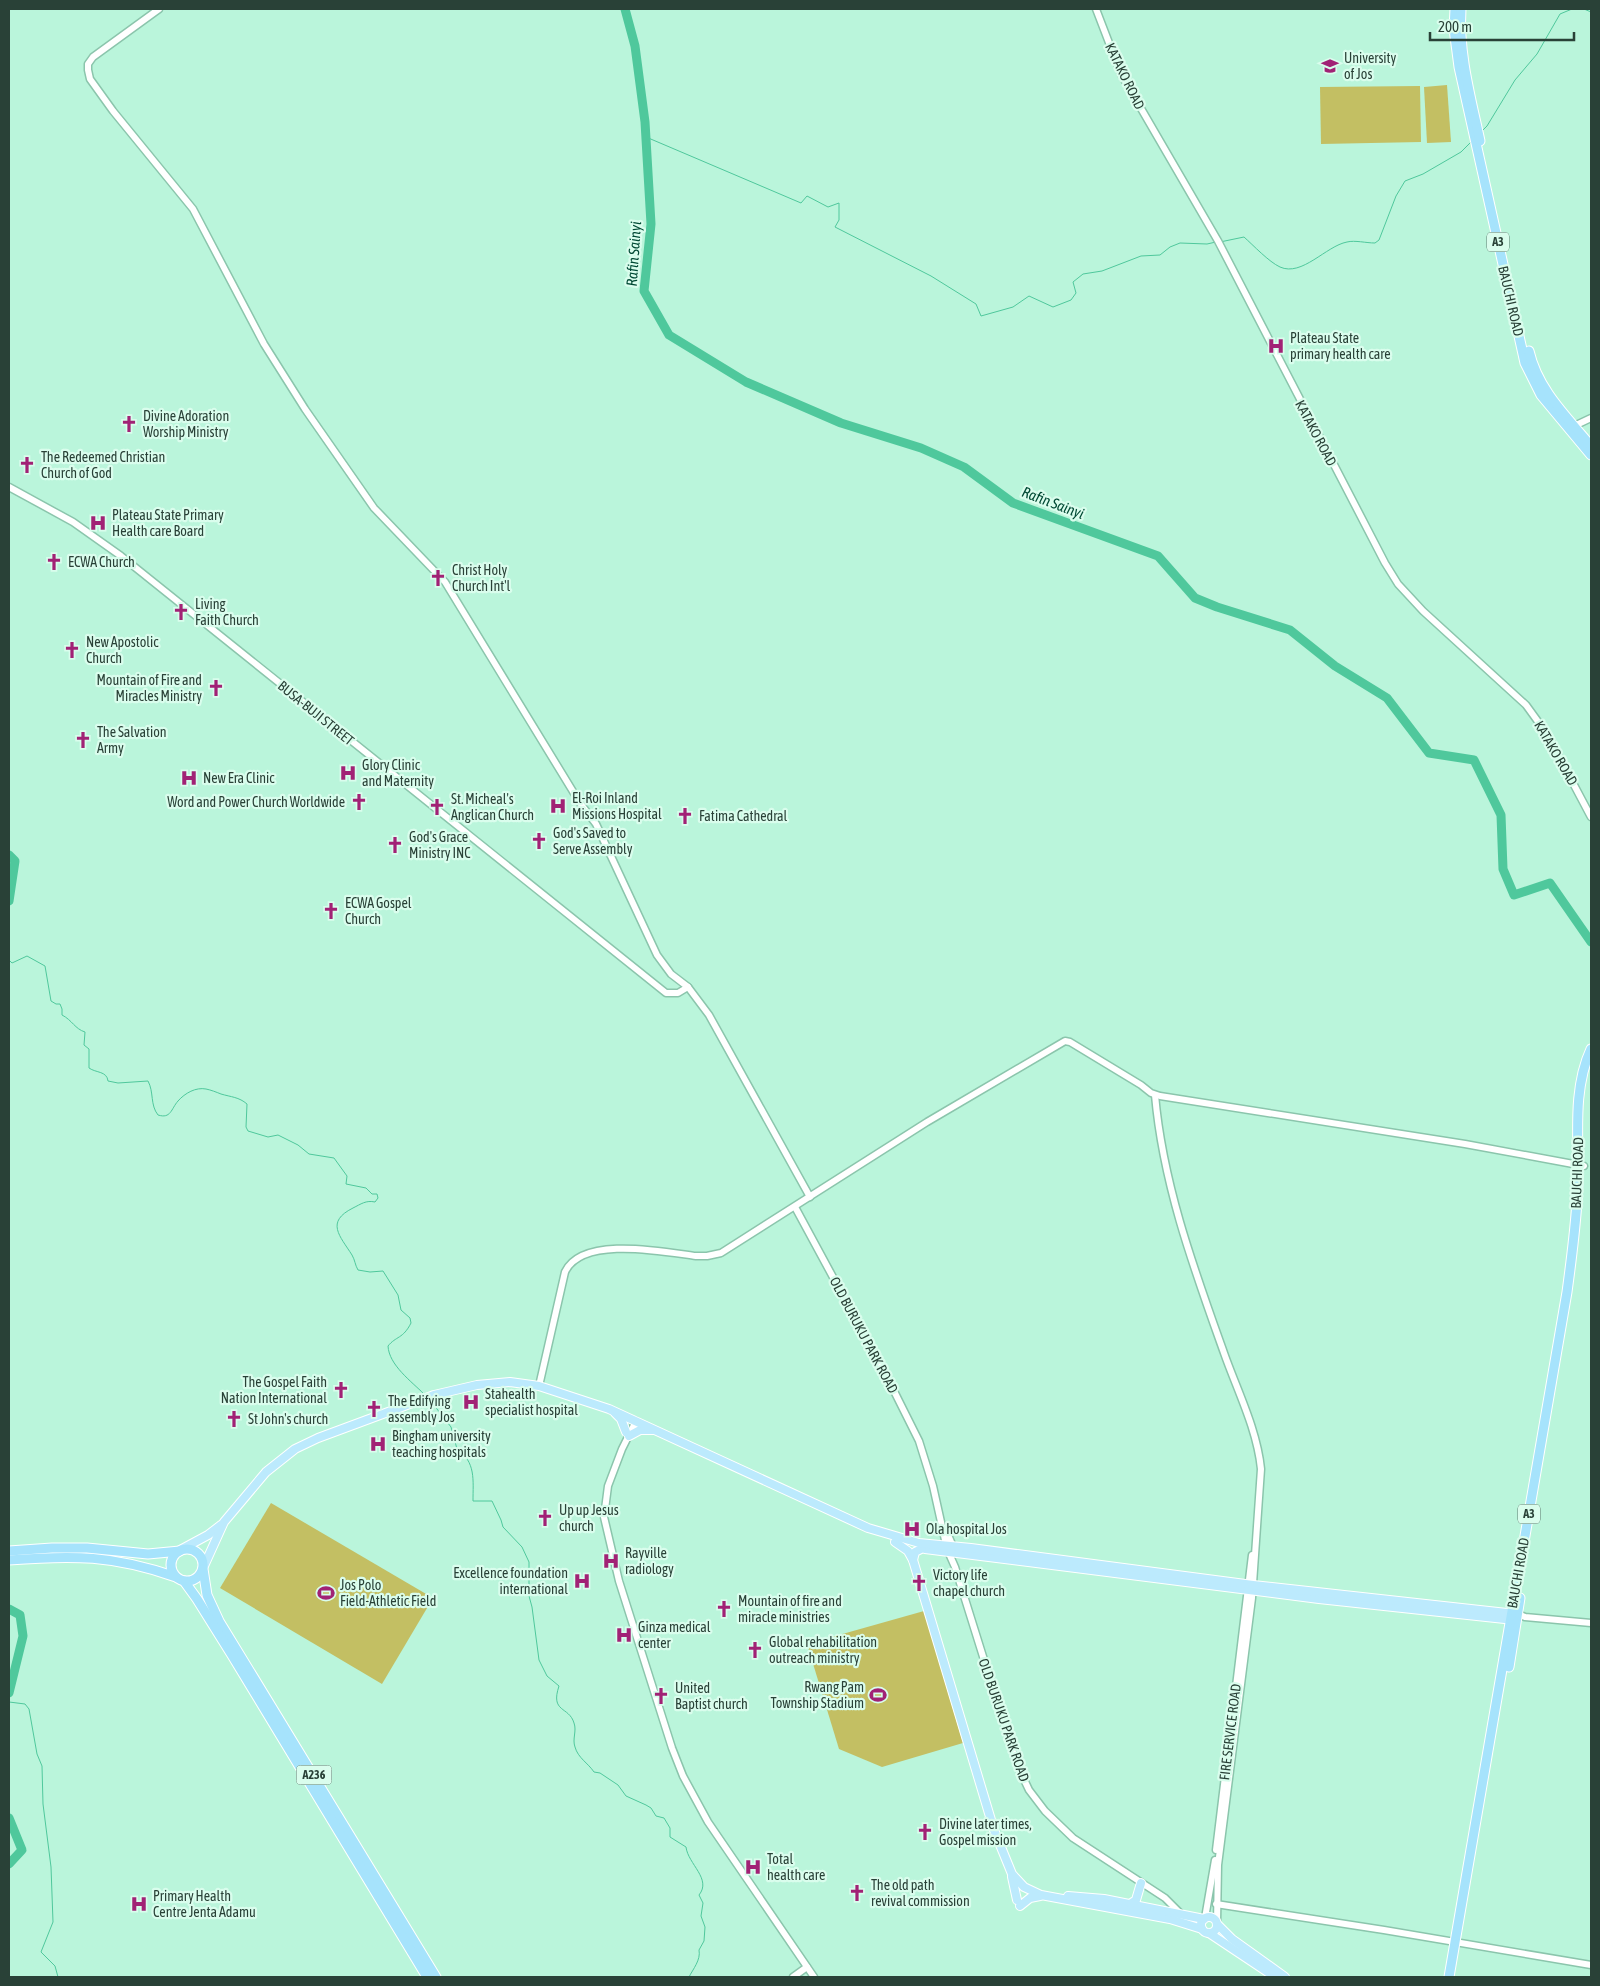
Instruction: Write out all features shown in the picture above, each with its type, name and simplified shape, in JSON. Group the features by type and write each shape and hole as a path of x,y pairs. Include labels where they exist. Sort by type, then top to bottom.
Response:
{"highway":[{"name":"BAUCHI ROAD","path":"1455,9 1454,29 1458,67 1525,363 1541,395 1591,446"},
{"name":"BAUCHI ROAD","path":"1461,9 1460,24 1465,67 1531,360 1545,390 1591,455"},
{"name":"BAUCHI ROAD","path":"1581,1165 1579,1097 1586,1063 1591,1050"},
{"name":"BAUCHI ROAD","path":"1449,1977 1457,1943 1516,1617 1567,1292 1581,1165 1584,1100 1591,1065"},
{"path":"9,1551 87,1548 148,1554 189,1549 199,1554 203,1568 198,1578 189,1582 131,1563 102,1558 70,1557 9,1560"},
{"path":"180,1579 172,1571 171,1561 174,1555 181,1550"},
{"name":"A236","path":"203,1568 209,1601 220,1622 436,1977"},
{"name":"A236","path":"180,1579 197,1599 232,1655 427,1977"},
{"name":"BAUCHI ROAD","path":"1454,1977 1457,1943"}],"main road":[{"path":"181,1550 208,1535 224,1522 266,1472 295,1449 318,1438 424,1398 493,1383 510,1382 539,1386 609,1409 868,1528 919,1543 950,1549 1250,1587 1516,1617"},
{"path":"609,1409 621,1419 628,1434 640,1430 657,1430"},
{"path":"203,1568 224,1522"},
{"path":"868,1528 879,1536 921,1549 950,1549"},
{"path":"895,1542 905,1548 913,1560 990,1817 1009,1868 1018,1903 1030,1898 1048,1897 1104,1905 1164,1917 1205,1931 1274,1977"},
{"path":"913,1560 915,1552 921,1549"},
{"path":"1004,1856 1022,1879 1037,1889 1058,1894 1104,1899 1204,1919 1211,1917 1232,1939 1285,1977"},
{"path":"1009,1868 1024,1887 1048,1897"},
{"path":"1130,1904 1136,1900 1141,1883"},
{"path":"1204,1919 1201,1923 1205,1931"},
{"path":"1205,1931 1215,1930 1217,1923"}],"street":[{"path":"159,9 93,56 88,64 90,79 113,111 193,209 264,344 305,409 374,508 445,582 580,803 596,824 657,955 670,974 688,987 709,1015 810,1197"},
{"name":"KATAKO ROAD","path":"1096,9 1121,74 1218,241 1385,563 1398,584 1423,611 1526,705 1547,734 1591,817"},
{"path":"1571,427 1591,418"},
{"name":"BUSA-BUJI STREET","path":"9,487 72,522 121,556 666,992 678,993 688,987"},
{"path":"539,1386 565,1272 575,1259 597,1252 630,1248 696,1256 714,1255 728,1249 927,1122 1065,1041 1070,1042 1155,1095 1465,1144 1581,1165"},
{"name":"FIRE SERVICE ROAD","path":"1155,1095 1166,1166 1187,1249 1259,1452 1261,1477 1250,1587 1216,1849 1204,1919"},
{"name":"OLD BURUKU PARK ROAD","path":"795,1207 887,1377 918,1441 926,1462 955,1567 1012,1750 1029,1790 1045,1811 1068,1833 1098,1856 1165,1898 1182,1915"},
{"path":"633,1420 608,1486 604,1507 605,1527 672,1748 683,1776 708,1822 814,1977"},
{"path":"1217,1923 1218,1865 1250,1587"},
{"path":"1516,1617 1591,1623"},
{"path":"1216,1904 1591,1965"},
{"path":"793,1977 807,1968"}],"shaded area":[{"path":"1447,85 1451,142 1427,143 1424,87"},
{"path":"1420,86 1421,142 1321,144 1320,87"},
{"name":"Jos Polo Field-Athletic Field","path":"271,1503 433,1598 382,1684 220,1588"},
{"path":"924,1611 963,1743 882,1767 839,1749 807,1644"}],"waterway":[{"name":"Rafin Sainyi","path":"625,9 635,46 645,122 651,224 644,291 669,335 746,382 841,423 921,448 964,467 1013,503 1158,556 1195,598 1217,607 1290,630 1335,666 1387,698 1429,753 1474,760 1501,815 1503,869 1514,895 1550,883 1591,942"},
{"path":"1482,131 1515,80 1537,54 1560,14 1572,9"},
{"path":"1584,9 1591,12"},
{"path":"646,137 801,203 807,196 828,207 839,203 839,220 835,227 931,276 976,304 981,316 1013,307 1029,296 1053,307 1071,300 1076,293 1073,282 1083,274 1102,271 1141,256 1160,255 1170,247 1180,243 1207,244 1216,242"},
{"path":"1220,242 1244,237 1271,261 1280,267 1288,269 1305,265 1331,249 1347,242 1375,243 1379,240 1396,196 1405,181 1423,174 1461,152 1472,141"},
{"path":"9,855 15,861 9,901"},
{"path":"9,960 12,963 27,956 45,966 51,1001 60,1004 62,1015 85,1032 84,1045 89,1049 89,1068 106,1075 108,1081 118,1083 148,1081 154,1107 158,1115 166,1116 181,1098 187,1093 198,1089 208,1089 238,1099 247,1104 246,1127 248,1131 268,1137 278,1135 298,1145 309,1154 334,1158 347,1176 346,1184 366,1188 372,1194 377,1194 378,1198 375,1202 364,1203 344,1213 337,1224 338,1230 358,1270 370,1272 383,1271 398,1295 401,1310 410,1318 411,1323 405,1332 388,1346 389,1353 396,1366 424,1394"},
{"path":"430,1400 451,1427 457,1449 468,1460 473,1479 473,1501 492,1501 503,1527 522,1547 529,1562 529,1596 539,1660 547,1676 559,1686 557,1695 558,1705 572,1718 574,1723 576,1751 594,1772 600,1773 618,1785 626,1796 651,1808 656,1816 664,1818 670,1828 670,1837 686,1847 701,1877 703,1883 699,1895 703,1903 701,1916 705,1927 704,1941 699,1950 698,1961 689,1977"},
{"path":"9,1609 20,1615 23,1636 9,1693"},
{"path":"9,1702 25,1704 29,1709 37,1754 42,1766 43,1804 51,1867 53,1922 41,1952 55,1966 58,1977"},
{"path":"9,1818 22,1850 9,1864"}],"place":[{"name":"University of Jos","path":"1330,66"},
{"name":"Plateau State primary health care","path":"1276,346"},
{"name":"Divine Adoration Worship Ministry","path":"129,424"},
{"name":"The Redeemed Christian Church of God","path":"27,465"},
{"name":"Plateau State Primary Health care Board","path":"98,523"},
{"name":"ECWA Church","path":"54,562"},
{"name":"Christ Holy Church Int'l","path":"438,578"},
{"name":"Living Faith Church","path":"181,612"},
{"name":"New Apostolic Church","path":"72,650"},
{"name":"Mountain of Fire and Miracles Ministry","path":"216,688"},
{"name":"The Salvation Army","path":"83,740"},
{"name":"Glory Clinic and Maternity","path":"348,773"},
{"name":"New Era Clinic","path":"189,778"},
{"name":"Word and Power Church Worldwide","path":"359,802"},
{"name":"El-Roi Inland Missions Hospital","path":"558,806"},
{"name":"St. Micheal's Anglican Church","path":"437,807"},
{"name":"Fatima Cathedral","path":"685,816"},
{"name":"God's Saved to Serve Assembly","path":"539,841"},
{"name":"God's Grace Ministry INC","path":"395,845"},
{"name":"ECWA Gospel Church","path":"331,911"},
{"name":"The Gospel Faith Nation International","path":"341,1390"},
{"name":"Stahealth specialist hospital","path":"471,1402"},
{"name":"The Edifying assembly Jos","path":"374,1409"},
{"name":"St John's church","path":"234,1419"},
{"name":"Bingham university teaching hospitals","path":"378,1444"},
{"name":"Up up Jesus church","path":"545,1518"},
{"name":"Ola hospital Jos","path":"912,1529"},
{"name":"Rayville radiology","path":"611,1561"},
{"name":"Excellence foundation international","path":"582,1581"},
{"name":"Victory life chapel church","path":"919,1583"},
{"name":"Jos Polo Field-Athletic Field","path":"326,1593"},
{"name":"Mountain of fire and miracle ministries","path":"724,1609"},
{"name":"Ginza medical center","path":"624,1635"},
{"name":"Global rehabilitation outreach ministry","path":"755,1650"},
{"name":"Rwang Pam Township Stadium","path":"878,1695"},
{"name":"United Baptist church","path":"661,1696"},
{"name":"Divine later times, Gospel mission","path":"925,1832"},
{"name":"Total health care","path":"753,1867"},
{"name":"The old path revival commission","path":"857,1893"},
{"name":"Primary Health Centre Jenta Adamu","path":"139,1904"}]}
